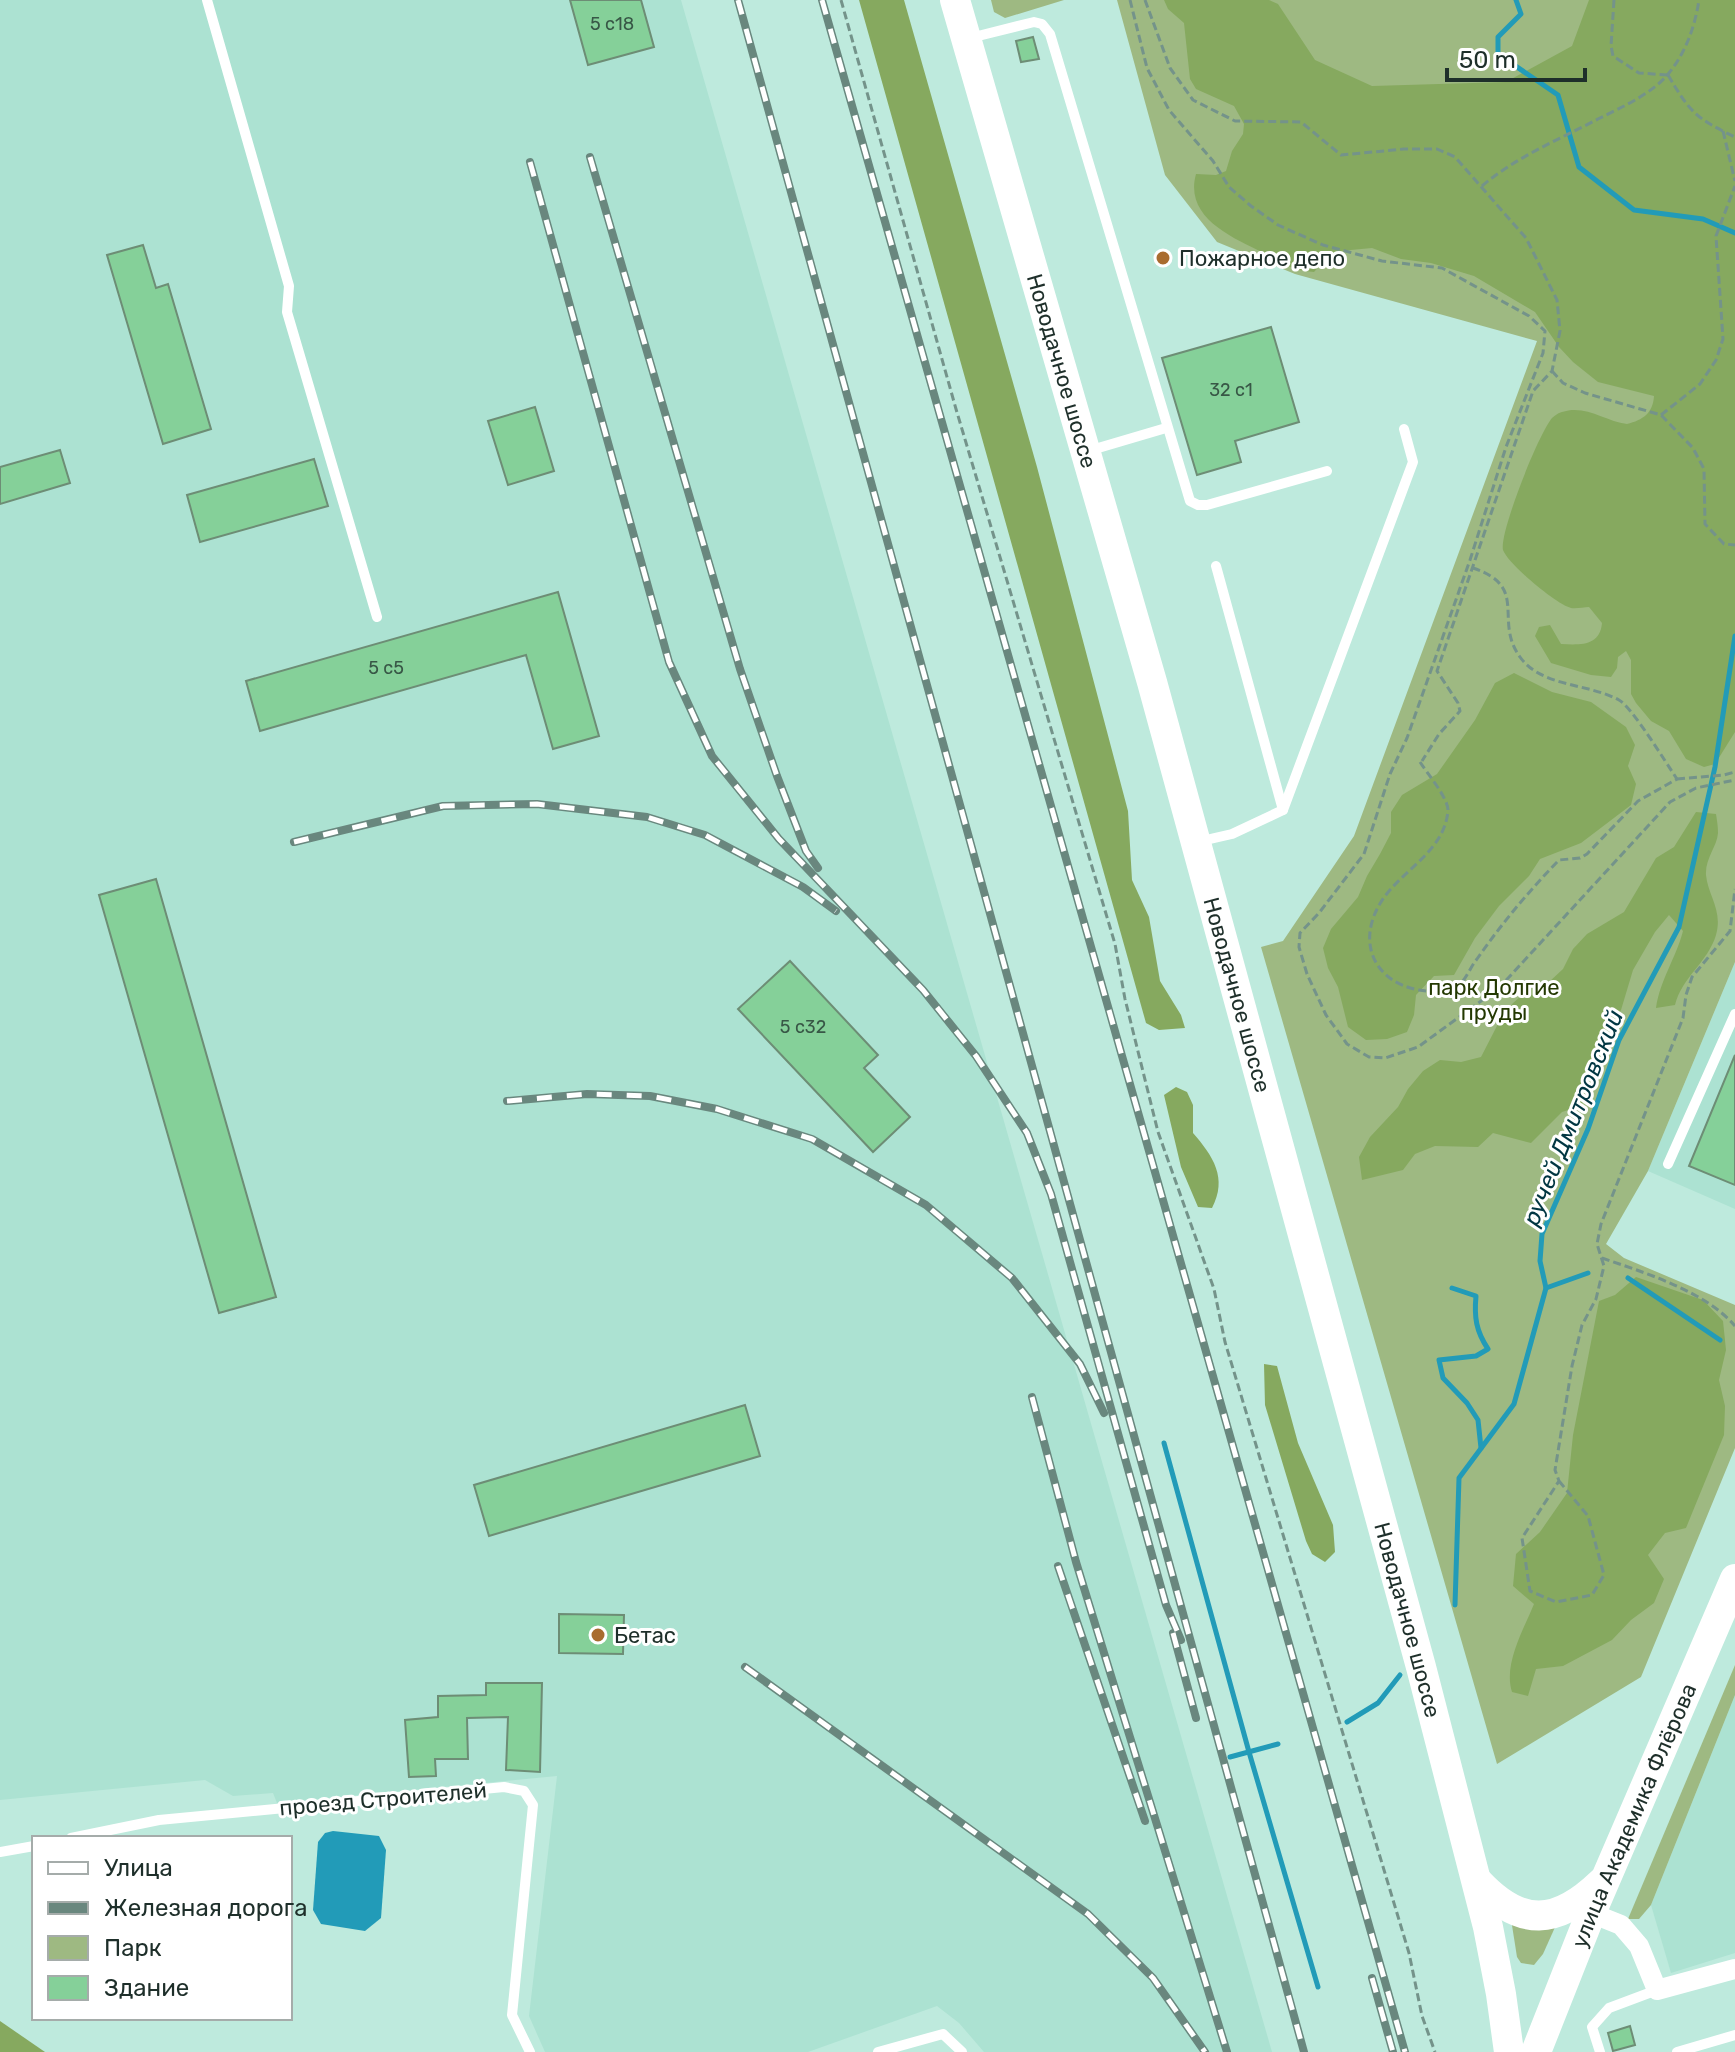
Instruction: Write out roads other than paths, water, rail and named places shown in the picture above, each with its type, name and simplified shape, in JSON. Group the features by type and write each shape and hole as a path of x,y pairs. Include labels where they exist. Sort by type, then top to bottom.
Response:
{"street":[{"name":"Новодачное шоссе","path":"955,0 1195,842 1478,1882 1501,1994 1509,2052"},
{"name":"улица Академика Флёрова","path":"1536,2052 1591,1913 1735,1579"},
{"path":"1478,1882 1492,1897 1519,1912 1552,1915 1571,1908 1606,1879"},
{"path":"1591,1913 1621,1925 1639,1946 1657,1990 1735,1969"},
{"name":"Новодачное шоссе","path":"1501,1994 1527,2052"},
{"path":"1501,1994 1528,2006 1554,2003"}],"lane":[{"path":"207,0 289,286 287,312 377,617"},
{"path":"967,39 1034,22 1042,24 1050,34 1185,494 1190,501 1207,505 1327,471"},
{"path":"1085,452 1166,428"},
{"path":"1195,842 1232,834 1283,810 1413,462 1404,429"},
{"path":"1216,566 1283,810"},
{"path":"1668,1164 1735,1014"},
{"name":"проезд Строителей","path":"81,1836 159,1820 504,1787 524,1791 533,1805 512,2015 530,2052"},
{"path":"0,1852 32,1846"},
{"path":"1600,2052 1592,2027 1609,2008 1657,1990"},
{"path":"878,2052 943,2034 962,2052"},
{"path":"1677,2052 1735,2035"}],"water":[{"path":"333,1831 379,1836 386,1850 381,1918 365,1931 321,1924 313,1910 318,1842 325,1833"}],"waterway":[{"path":"1516,0 1521,14 1498,37 1498,54 1558,95 1579,167 1634,210 1703,219 1735,233"},
{"name":"ручей Дмитровский","path":"1455,1605 1459,1478 1514,1404 1546,1288 1540,1261 1542,1234 1588,1129 1619,1040 1679,927 1715,767 1735,636"},
{"path":"1546,1288 1588,1273"},
{"path":"1628,1278 1720,1340"},
{"path":"1452,1288 1476,1296 1477,1324 1488,1349 1476,1356 1439,1360 1443,1378 1467,1403 1478,1420 1481,1448"},
{"path":"1164,1443 1318,1987"},
{"name":"ручей Дмитровский","path":"1347,1722 1378,1703 1400,1675"},
{"name":"ручей Дмитровский","path":"1230,1757 1278,1744"}],"railway":[{"path":"738,0 1304,2052"},
{"path":"822,0 1405,2052"},
{"path":"590,157 740,669 806,851 818,868"},
{"path":"530,162 669,662 712,756 779,839 923,990 976,1056 1027,1133 1051,1194 1166,1605 1181,1640"},
{"path":"294,842 443,806 537,804 647,817 705,835 803,887 836,911"},
{"path":"507,1101 587,1094 650,1096 717,1109 812,1139 926,1205 1012,1278 1080,1364 1104,1413"},
{"path":"1032,1397 1076,1562 1227,2052"},
{"path":"1058,1566 1145,1821"},
{"path":"1173,1633 1196,1718"},
{"path":"745,1667 1088,1914 1153,1978 1205,2052"},
{"path":"1372,1978 1393,2052"}],"place":[{"name":"Пожарное депо","path":"1163,258"},
{"name":"Бетас","path":"598,1635"}],"park label":[{"name":"парк Долгие пруды","path":"1494,1000"}]}
